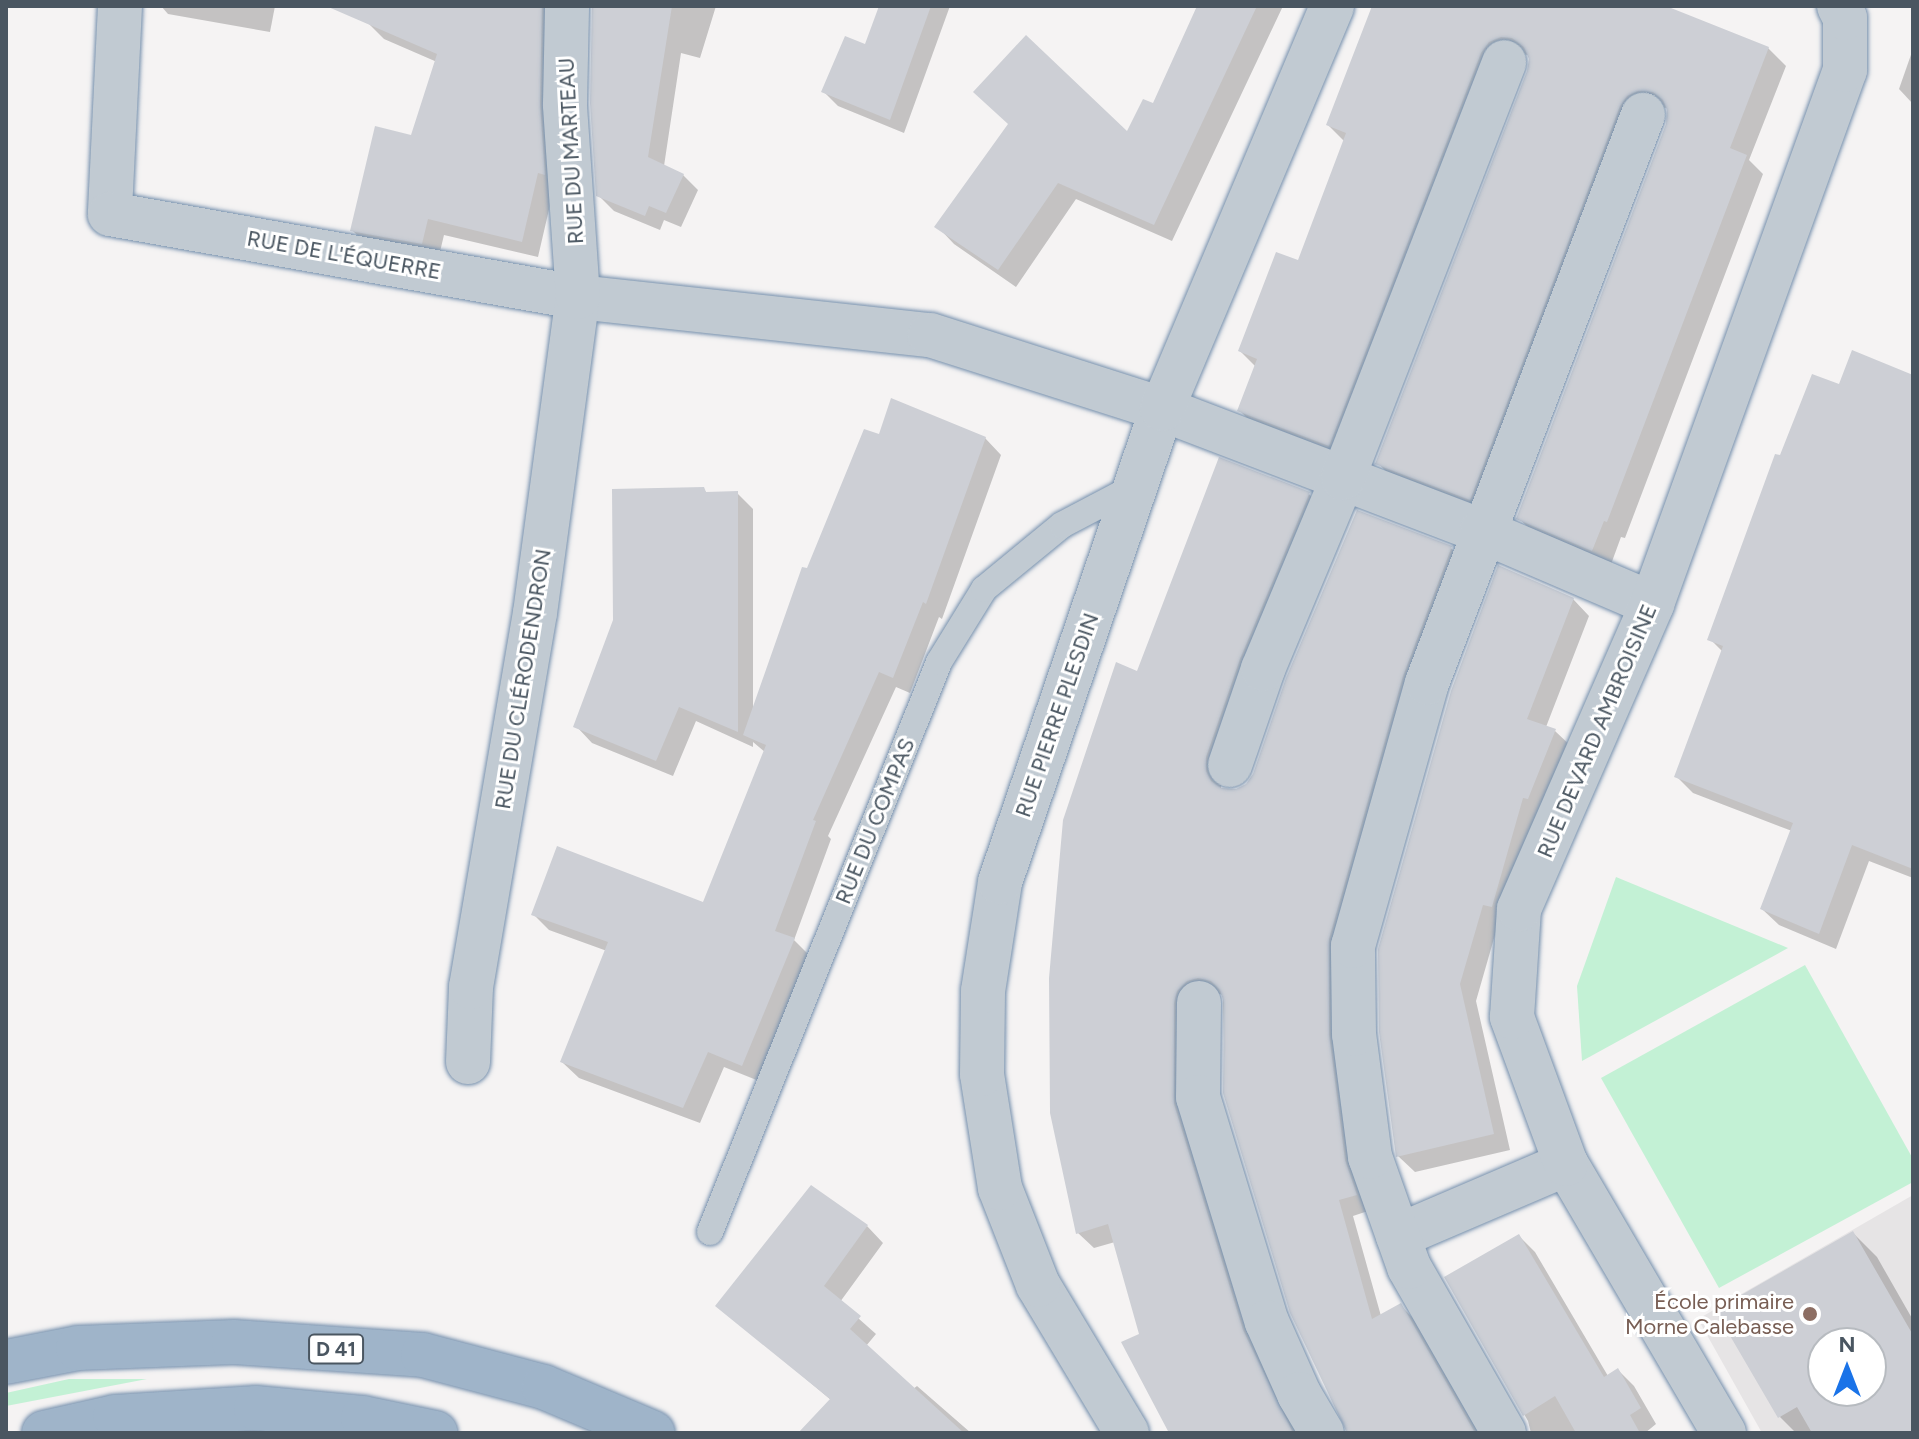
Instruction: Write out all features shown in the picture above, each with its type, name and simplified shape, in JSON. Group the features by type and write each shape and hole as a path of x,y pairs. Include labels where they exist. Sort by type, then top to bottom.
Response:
{"highway":[{"name":"D 41","path":"6,1362 78,1348 234,1342 423,1355 544,1387 653,1433"},
{"path":"44,1433 115,1417 256,1408 363,1418 435,1433"}],"street":[{"name":"RUE DE L'ÉQUERRE","path":"120,6 110,214 578,297 930,335 1162,409 1482,531 1652,604"},
{"name":"RUE DU MARTEAU","path":"567,6 565,104 578,297"},
{"name":"RUE PIERRE PLESDIN","path":"1127,1433 1038,1285 1000,1188 982,1060 983,991 1000,882 1162,409 1332,6"},
{"name":"RUE DEVARD AMBROISINE","path":"1724,1433 1566,1164 1512,1017 1519,909 1652,604 1845,70 1845,18 1839,6"},
{"path":"1230,765 1263,669 1343,478 1504,62"},
{"path":"1504,1433 1409,1267 1370,1157 1354,1034 1353,946 1427,683 1482,531 1643,115"},
{"name":"RUE DU CLÉRODENDRON","path":"468,1062 471,987 535,613 578,297"},
{"path":"1199,1003 1198,1097 1267,1322 1299,1394 1322,1433"},
{"path":"1398,1236 1566,1164"}],"lane":[{"name":"RUE DU COMPAS","path":"710,1232 939,662 984,589 1062,525 1136,486"}],"shaded area":[{"name":"École primaire Morne Calebasse","path":"1913,1195 1913,1433 1762,1433 1698,1319"}],"green space":[{"path":"1616,877 1788,948 1582,1061 1577,986"},
{"path":"1805,965 1913,1159 1913,1182 1719,1288 1601,1078"},
{"path":"69,1379 147,1379 6,1406 6,1393"}],"building":[{"path":"326,6 542,6 540,104 545,175 538,173 522,242 428,219 422,244 350,231 375,126 411,135 437,54"},
{"path":"592,6 672,6 648,157 684,174 666,213 649,206 645,216 596,196 590,103"},
{"path":"879,6 931,6 890,120 821,92 845,36 865,44"},
{"path":"1197,6 1257,6 1154,225 1058,183 998,270 934,227 1008,124 973,92 1026,35 1127,131 1143,99 1153,103"},
{"path":"1372,6 1666,6 1769,47 1730,148 1747,155 1607,522 1604,521 1592,551 1516,519 1666,124 1667,110 1663,100 1653,92 1638,91 1627,96 1620,106 1470,500 1375,464 1527,71 1529,59 1524,47 1512,38 1501,37 1489,42 1481,53 1329,446 1237,411 1257,359 1238,351 1276,252 1298,260 1346,133 1326,125"},
{"path":"1852,350 1913,375 1913,869 1852,845 1819,934 1760,909 1793,823 1674,777 1723,646 1707,640 1775,454 1780,455 1812,374 1839,384"},
{"path":"891,398 986,437 926,604 923,602 893,678 879,672 813,820 816,821 775,931 795,938 742,1066 708,1052 683,1108 560,1062 608,942 531,915 557,846 703,902 766,745 743,735 802,567 807,568 864,429 879,434"},
{"path":"1219,457 1310,492 1240,659 1206,757 1206,771 1211,781 1221,788 1236,789 1246,784 1253,774 1286,678 1357,510 1452,546 1403,676 1329,939 1329,1034 1345,1160 1357,1195 1339,1200 1372,1319 1401,1303 1475,1433 1347,1433 1290,1313 1223,1093 1224,1003 1220,990 1211,981 1198,978 1187,981 1177,991 1174,1003 1174,1104 1243,1330 1293,1433 1169,1433 1121,1342 1139,1334 1108,1224 1076,1234 1050,1113 1049,978 1063,820 1116,662 1137,671"},
{"path":"704,487 706,492 738,491 738,732 679,707 656,761 573,727 613,620 612,489"},
{"path":"1498,565 1574,598 1527,719 1556,729 1528,799 1523,798 1492,907 1483,905 1460,984 1494,1134 1396,1157 1379,1032 1378,949 1451,691"},
{"path":"811,1185 868,1225 824,1286 861,1316 850,1329 964,1433 798,1433 830,1399 715,1306"},
{"name":"École primaire Morne Calebasse","path":"1853,1231 1913,1335 1913,1433 1812,1433 1797,1407 1778,1418 1715,1310"},
{"path":"1519,1234 1604,1377 1618,1368 1641,1408 1630,1415 1640,1433 1576,1433 1555,1396 1523,1416 1444,1277"}],"place":[{"name":"École primaire Morne Calebasse","path":"1810,1314"}]}
